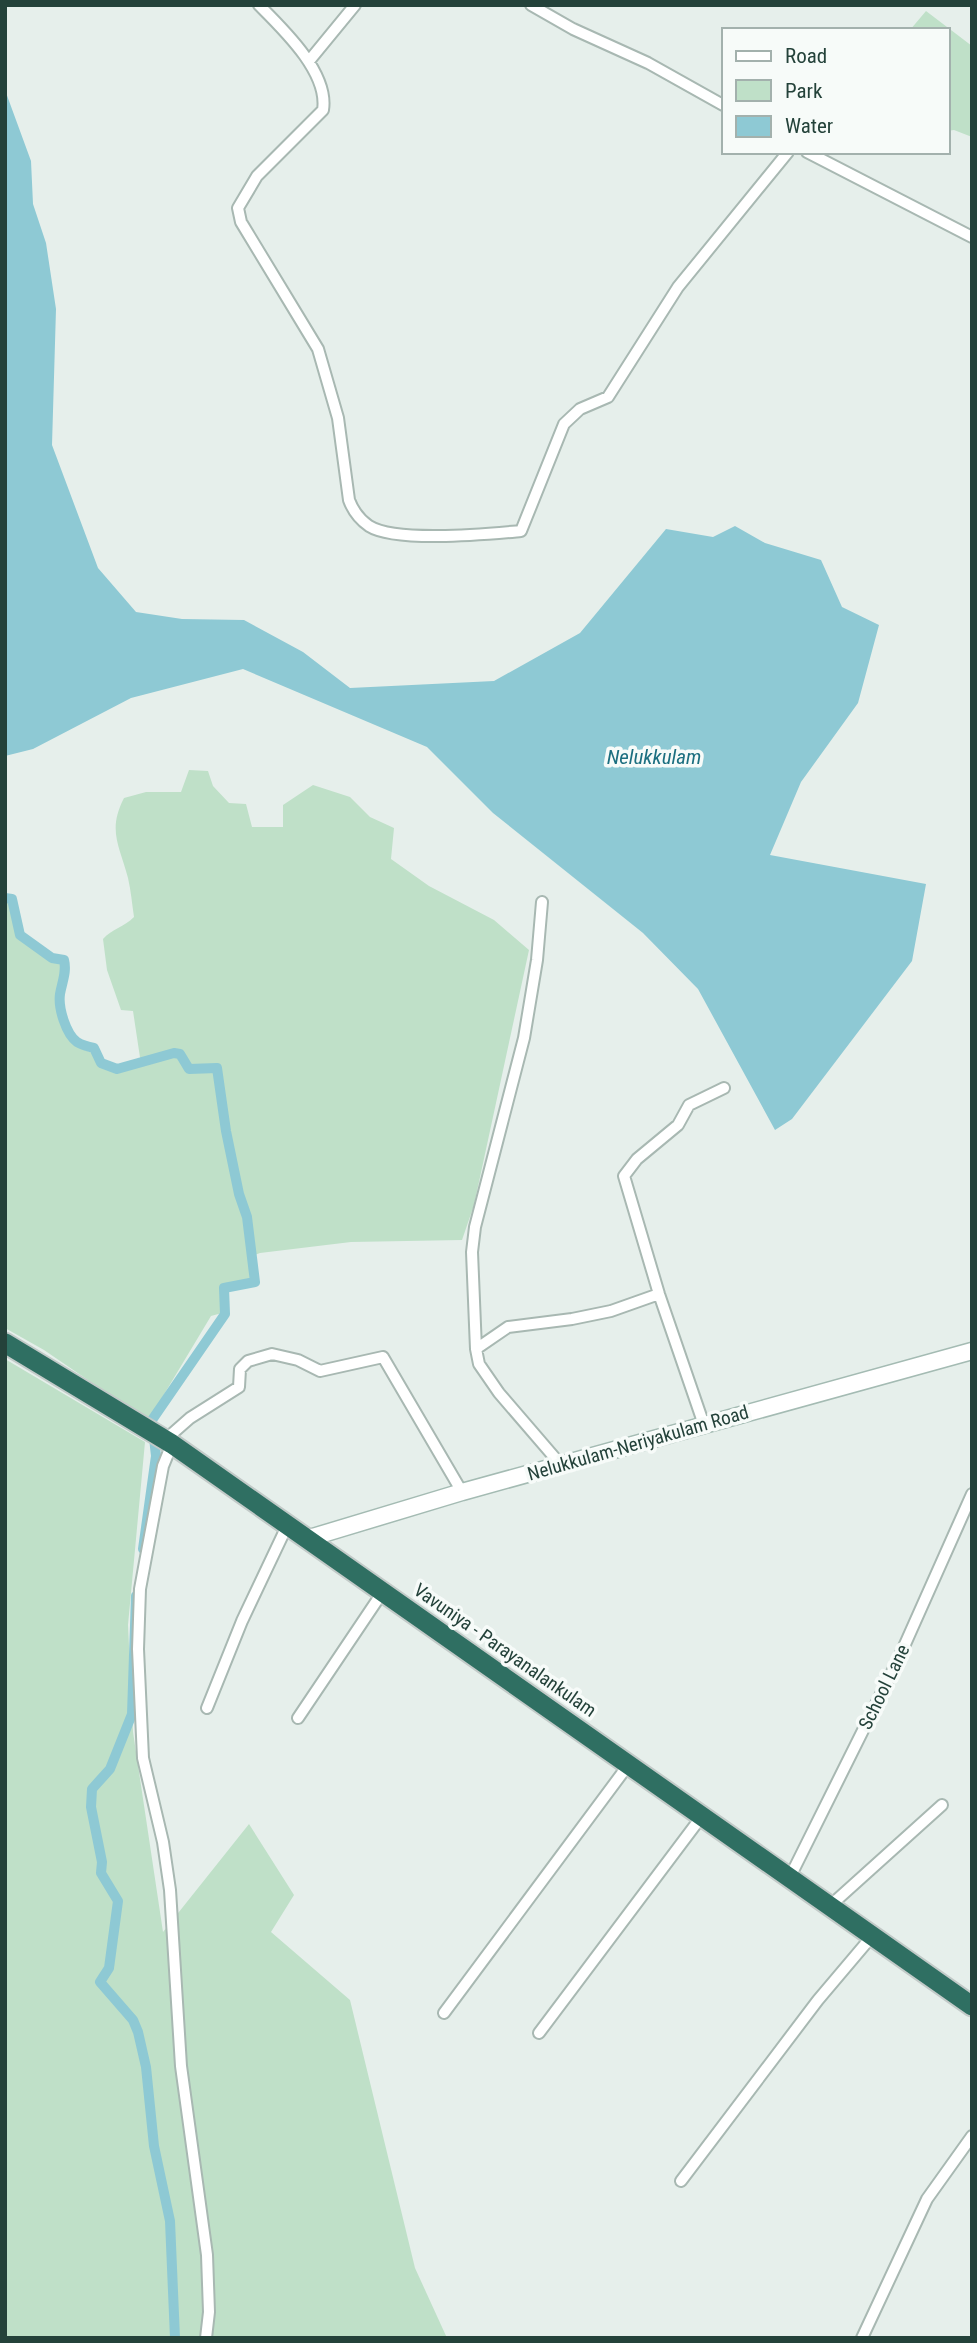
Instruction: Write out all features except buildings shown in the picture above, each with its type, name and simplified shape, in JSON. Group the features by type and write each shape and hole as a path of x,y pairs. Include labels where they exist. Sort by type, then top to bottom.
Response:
{"highway":[{"name":"Vavuniya - Parayanalankulam","path":"5,1343 168,1442 972,2006"}],"main road":[{"name":"Nelukkulam-Neriyakulam Road","path":"306,1539 462,1492 972,1351"}],"street":[{"path":"259,5 309,61 324,100 323,110 257,176 238,208 240,222 318,349 338,418 353,512 369,526 390,534 465,536 521,531 564,424 580,409 608,397 678,287 786,154"},
{"path":"309,61 355,5"},
{"path":"531,5 573,29 648,63 722,105"},
{"path":"811,154 972,237"},
{"path":"542,902 537,960 524,1038 475,1227 472,1252 479,1364 499,1393 561,1465"},
{"path":"704,1425 659,1294 624,1176 637,1159 678,1125 689,1105 724,1088"},
{"path":"476,1349 508,1326 572,1320 611,1311 659,1294"},
{"path":"206,2338 209,2312 207,2255 181,2066 170,1890 163,1842 144,1758 138,1649 140,1589 168,1442 190,1418 239,1387 240,1369 248,1361 272,1354 298,1360 320,1371 383,1357 462,1492"},
{"name":"School Lane","path":"790,1877 898,1660 972,1494"},
{"path":"207,1708 242,1620 287,1526"},
{"path":"298,1718 382,1593"},
{"path":"444,2013 629,1764"},
{"path":"831,1906 942,1805"},
{"path":"539,2033 702,1815"},
{"path":"681,2181 818,2000 873,1935"},
{"path":"862,2338 927,2199 972,2136"}],"green space":[{"path":"926,11 948,28 912,28"},
{"path":"949,28 972,46 972,137 949,131"},
{"path":"189,770 208,771 213,786 229,803 246,804 252,827 283,827 283,805 313,785 350,797 370,817 394,828 391,859 429,886 494,920 529,950 474,1205 462,1240 351,1242 260,1253 249,1257 250,1279 220,1287 222,1313 211,1316 148,1421 44,1350 5,1328 5,900 10,901 19,938 45,957 61,963 59,1008 64,1030 70,1039 78,1047 117,1070 141,1064 133,1011 121,1010 107,970 103,939 134,917 128,878 117,838 116,820 124,798 146,792 181,792"},
{"path":"5,1359 145,1442 128,1625 133,1732 163,1932 249,1824 294,1895 271,1932 350,2000 415,2268 447,2338 5,2338"}],"water":[{"name":"Nelukkulam","path":"5,90 31,161 33,204 46,243 56,309 52,445 98,568 136,612 182,619 244,620 303,652 350,688 494,681 580,633 666,529 713,537 735,526 765,543 821,560 842,607 879,625 858,703 801,782 770,855 926,884 912,961 792,1119 775,1130 698,989 643,933 493,813 427,747 243,669 131,698 33,749 5,756"}],"waterway":[{"path":"5,898 12,899 20,935 52,958 64,960 65,973 60,994 64,1020 73,1038 94,1048 101,1063 117,1069 174,1053 180,1054 189,1069 217,1068 226,1131 239,1194 247,1217 255,1282 224,1288 225,1314 152,1420 156,1456 143,1549"},
{"path":"136,1596 132,1714 110,1769 92,1789 91,1807 102,1862 101,1873 118,1901 109,1968 100,1982 133,2020 146,2067 154,2146 170,2221 175,2338"}]}
